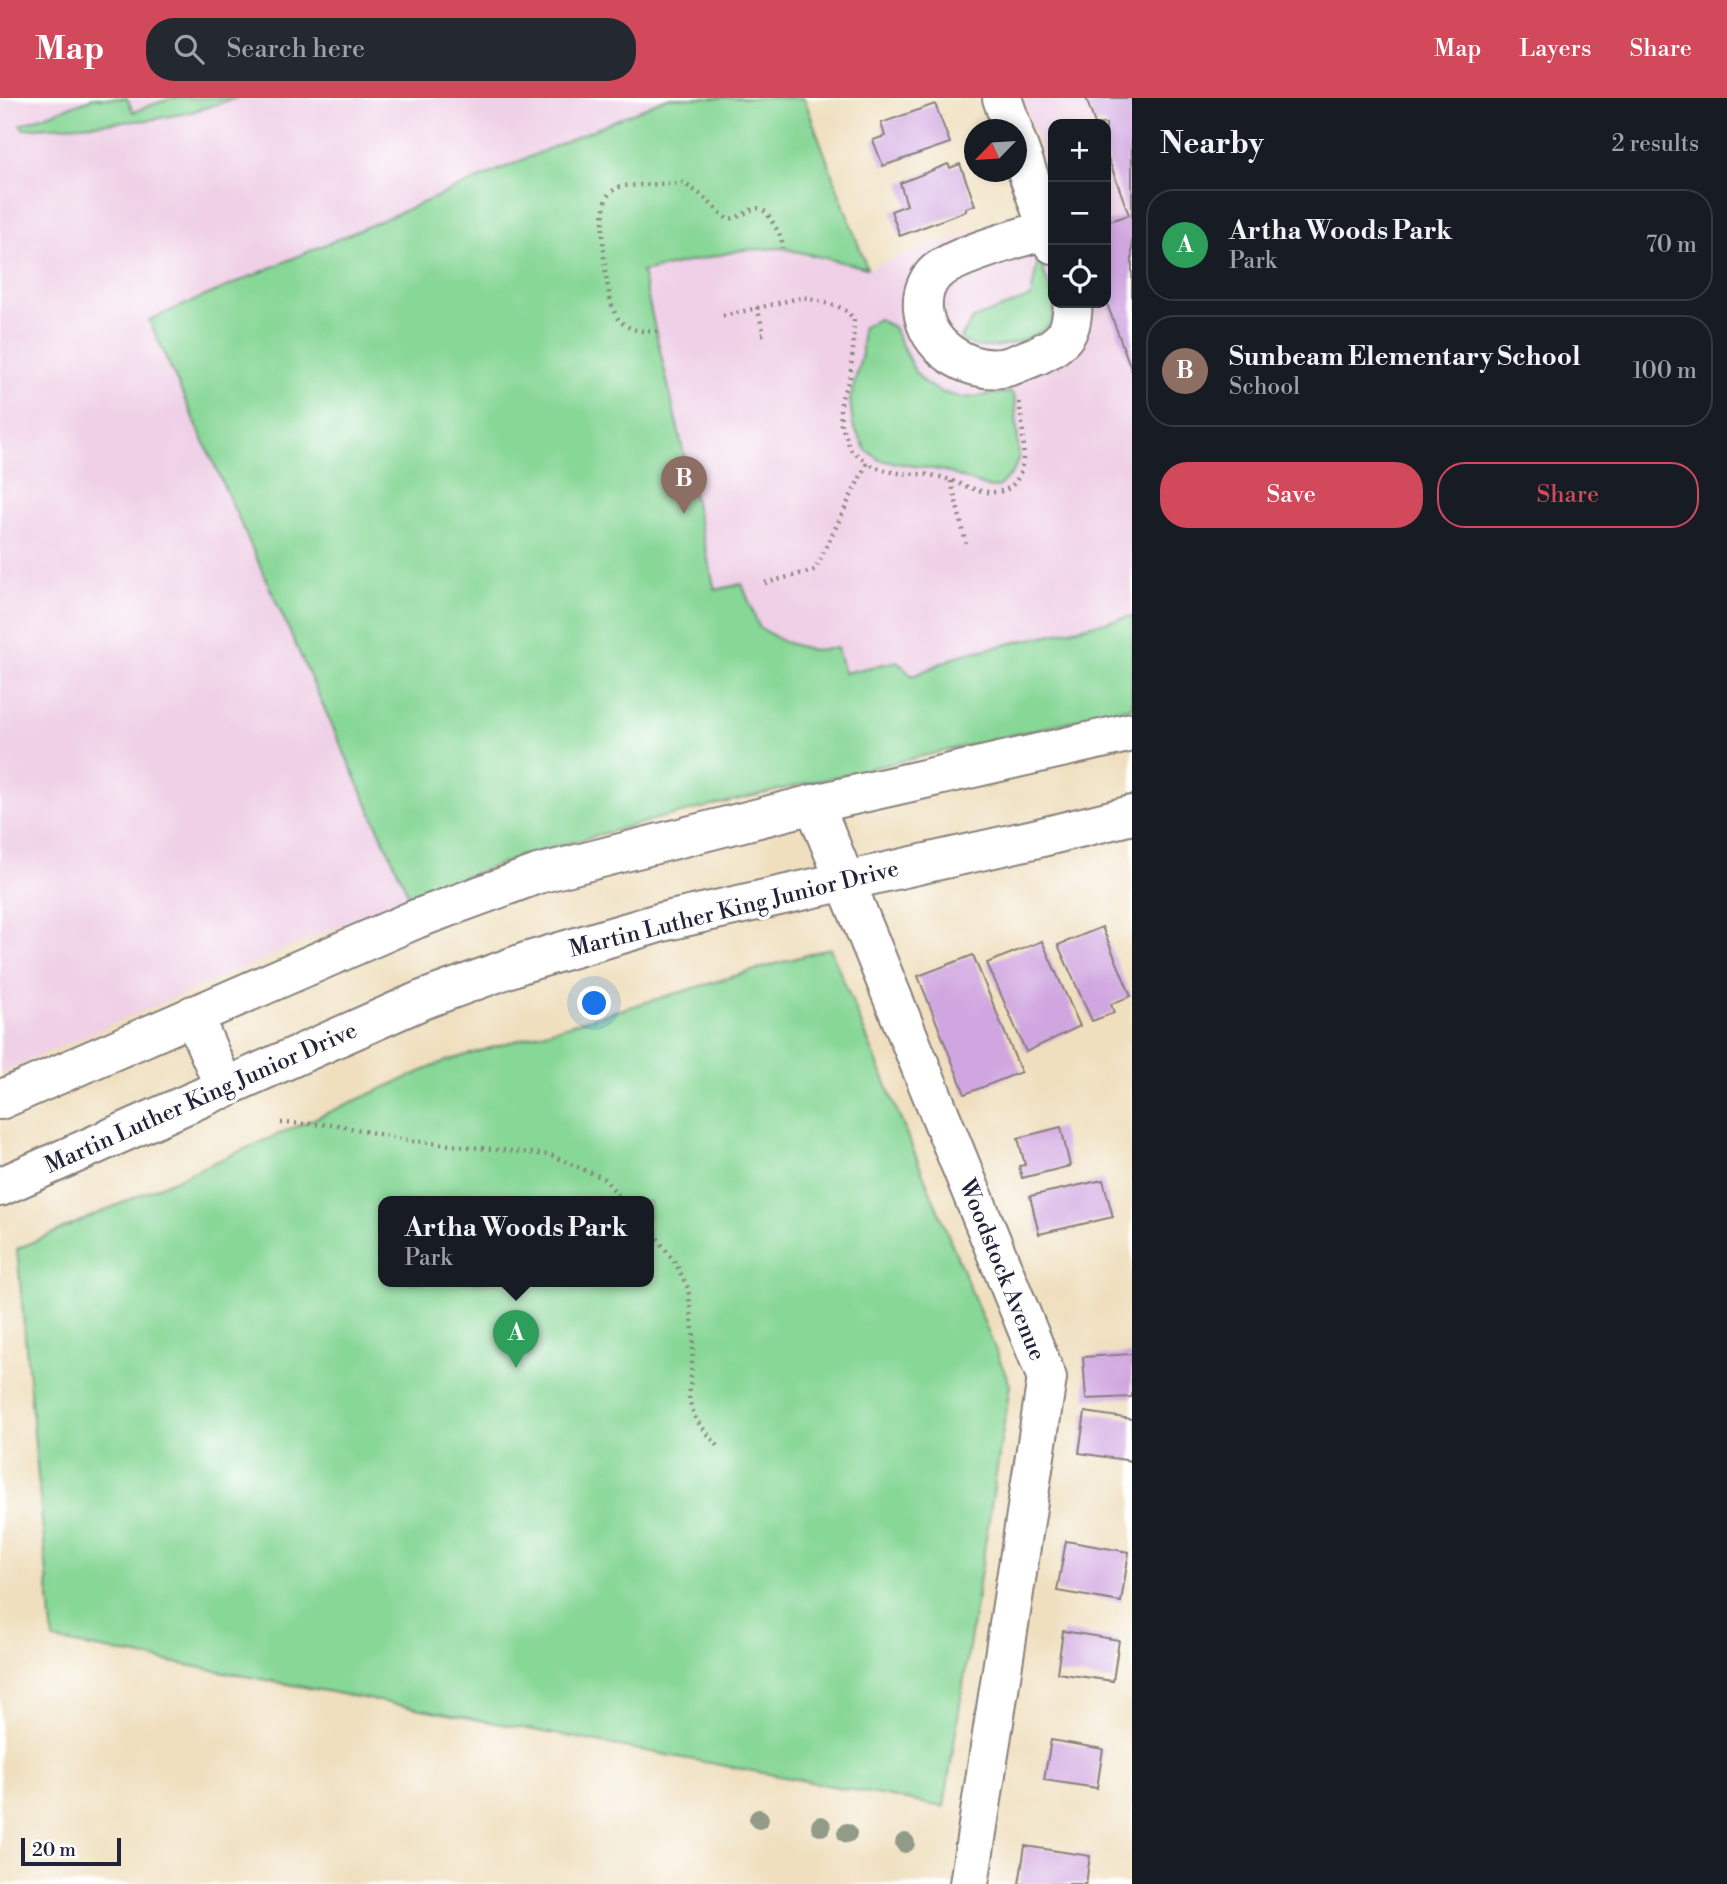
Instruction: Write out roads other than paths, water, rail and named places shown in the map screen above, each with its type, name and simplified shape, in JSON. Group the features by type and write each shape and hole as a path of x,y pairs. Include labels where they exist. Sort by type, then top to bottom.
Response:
{"main road":[{"path":"1002,98 1009,119"},
{"path":"1027,169 1048,228"},
{"path":"1048,238 947,264 934,273 925,289 924,316 933,338 948,353 971,365 1002,368 1046,351 1059,343 1067,331 1073,308"},
{"path":"0,1100 416,919 538,874 814,804 1132,732"},
{"name":"Woodstock Avenue","path":"814,804 1047,1378 969,1884"},
{"name":"Martin Luther King Junior Drive","path":"0,1187 481,976 662,922 1034,839 1132,814"},
{"path":"193,1015 225,1088"}],"place":[{"name":"Sunbeam Elementary School","path":"684,514"},
{"name":"Artha Woods Park","path":"516,1368"}]}
